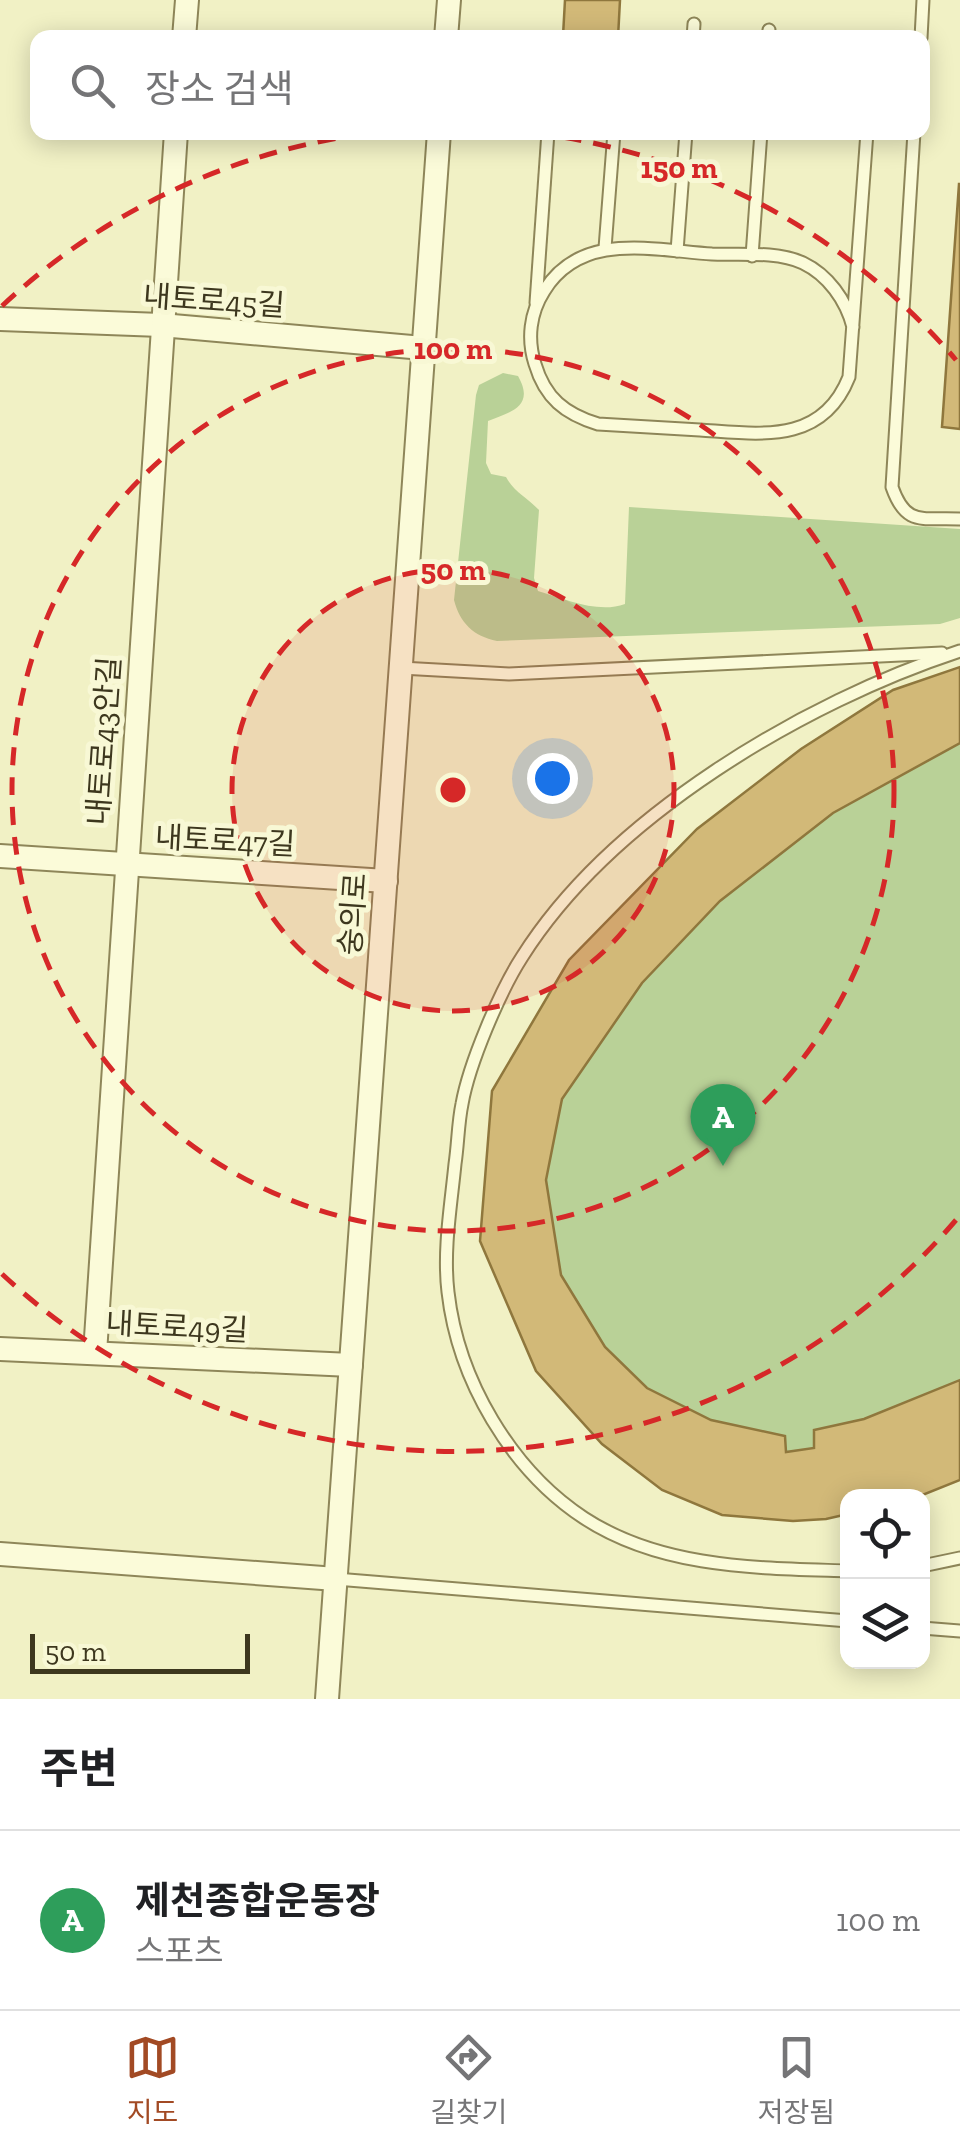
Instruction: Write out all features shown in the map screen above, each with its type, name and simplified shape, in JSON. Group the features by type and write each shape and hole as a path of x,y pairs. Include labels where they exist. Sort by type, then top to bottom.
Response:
{"street":[{"path":"185,30 187,0"},
{"path":"447,30 449,0"},
{"name":"내토로43안길","path":"95,1353 175,140"},
{"name":"숭의로","path":"327,1699 438,140"},
{"name":"내토로45길","path":"0,319 162,325 423,348"},
{"name":"내토로47길","path":"0,856 386,881"},
{"name":"내토로49길","path":"0,1349 351,1364"},
{"path":"0,1554 336,1579"}],"lane":[{"path":"921,30 923,0"},
{"path":"547,140 530,341 532,356 550,396 577,417 618,425 772,434 802,427 834,406 849,377 865,140"},
{"path":"605,248 613,140"},
{"path":"677,252 685,140"},
{"path":"752,256 760,140"},
{"path":"914,140 892,487 901,510 909,516 960,519"},
{"path":"535,307 564,267 605,248 790,258 824,276 848,310 853,327"},
{"path":"401,668 509,674 958,652"},
{"path":"840,1572 740,1568 669,1554 587,1520 554,1495 514,1450 480,1397 456,1330 448,1290 449,1215 462,1101 485,1034 520,959 565,900 623,844 689,790 776,732 879,681 958,652"},
{"path":"930,1564 960,1558"},
{"path":"336,1579 840,1620"},
{"path":"930,1629 960,1631"}],"green space":[{"path":"503,373 518,376 524,394 513,411 488,421 486,463 491,474 506,477 539,510 534,578 538,591 593,606 625,604 629,507 960,529 960,618 940,624 497,641 481,636 464,622 454,600 476,395 479,385"},
{"path":"960,667 960,1480 930,1492 840,1489 840,1515 793,1521 722,1515 662,1490 602,1444 536,1371 480,1241 492,1091 569,960 697,829 801,749 893,690"}],"building":[{"path":"565,0 620,0 618,30 563,30"},
{"path":"960,184 960,429 942,427"},
{"path":"960,667 960,743 833,813 720,901 642,983 562,1099 546,1180 561,1275 605,1347 647,1388 711,1420 785,1436 786,1452 814,1448 814,1430 864,1419 960,1380 960,1480 930,1492 840,1489 840,1516 826,1519 793,1521 722,1515 662,1490 602,1444 536,1371 480,1241 492,1091 569,960 697,829 801,749 893,690"}],"place":[{"name":"제천종합운동장","path":"723,1166"}]}
